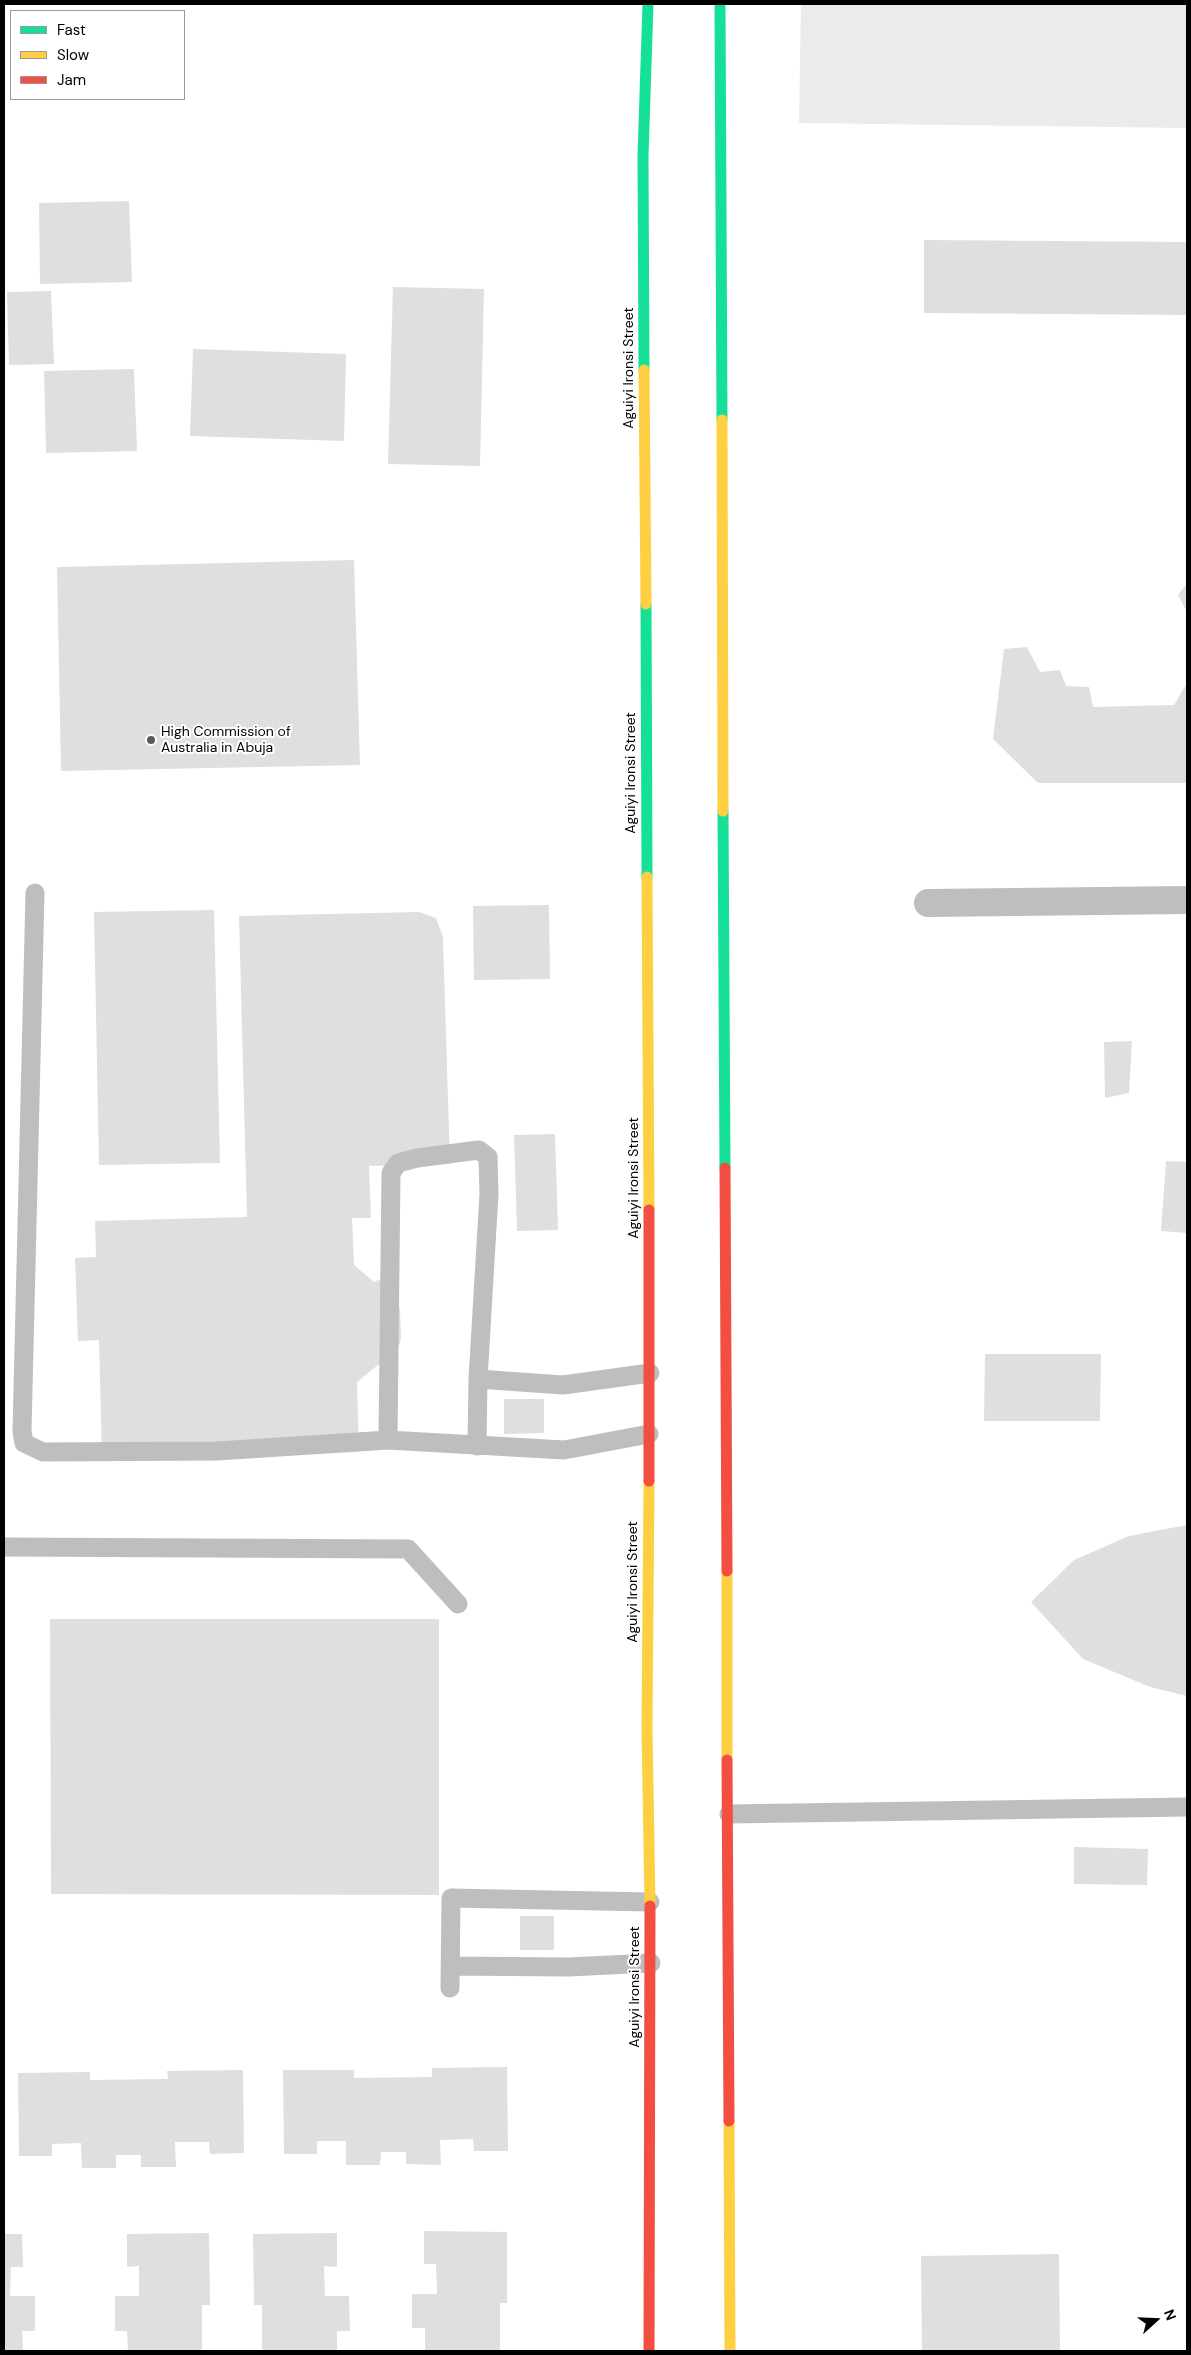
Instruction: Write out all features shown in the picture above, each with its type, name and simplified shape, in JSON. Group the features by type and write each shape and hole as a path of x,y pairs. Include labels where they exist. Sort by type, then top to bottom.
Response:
{"main road":[{"name":"Aguiyi Ironsi Street","path":"648,4 643,156 650,1373 647,1728 651,1964 649,2351"},
{"path":"720,4 730,2351"}],"street":[{"path":"928,903 1187,900"}],"lane":[{"path":"35,893 22,1431 24,1443 43,1452 198,1451 388,1440 564,1450 649,1434"},
{"path":"388,1440 391,1173 398,1163 417,1158 480,1150 488,1157 490,1194 478,1379 477,1446"},
{"path":"478,1379 563,1385 650,1373"},
{"path":"4,1547 408,1548 458,1604"},
{"path":"729,1814 1187,1807"},
{"path":"450,1988 451,1898 650,1902"},
{"path":"450,1966 568,1967 651,1964"}],"shaded area":[{"path":"801,4 1187,4 1187,128 799,123"}],"building":[{"path":"129,201 132,282 40,284 39,203"},
{"path":"924,240 1187,242 1187,315 924,313"},
{"path":"393,287 484,289 480,466 388,464"},
{"path":"51,291 54,364 9,365 7,292"},
{"path":"193,349 346,354 344,441 190,436"},
{"path":"134,369 137,451 46,453 44,371"},
{"path":"354,560 360,765 61,771 57,567"},
{"path":"1187,583 1187,612 1178,595"},
{"path":"1027,647 1040,672 1060,670 1066,686 1089,687 1093,707 1174,705 1187,683 1187,783 1038,783 993,739 1004,649"},
{"path":"549,905 550,979 474,980 473,906"},
{"path":"214,910 220,1163 99,1165 94,912"},
{"path":"419,912 436,918 443,937 450,1164 369,1166 371,1218 352,1218 354,1265 374,1282 386,1277 400,1309 401,1339 391,1370 378,1365 357,1382 359,1452 102,1458 99,1340 78,1341 75,1258 96,1257 95,1221 247,1217 239,916"},
{"path":"1132,1041 1129,1093 1105,1098 1104,1042"},
{"path":"555,1134 558,1230 517,1231 514,1135"},
{"path":"1166,1161 1187,1162 1187,1233 1161,1231"},
{"path":"985,1354 1101,1354 1100,1421 984,1421"},
{"path":"504,1399 544,1399 544,1433 504,1434"},
{"path":"1187,1525 1187,1696 1150,1687 1083,1659 1031,1602 1074,1560 1129,1536"},
{"path":"50,1619 439,1619 439,1895 51,1894"},
{"path":"1074,1847 1148,1849 1147,1885 1074,1884"},
{"path":"520,1916 554,1916 554,1950 520,1950"},
{"path":"507,2067 508,2151 474,2151 473,2139 440,2140 441,2165 406,2164 406,2152 381,2152 380,2165 346,2165 346,2141 317,2141 317,2154 284,2154 283,2070 354,2070 354,2078 432,2077 432,2068"},
{"path":"243,2070 244,2153 210,2154 209,2142 175,2142 176,2167 141,2167 141,2155 116,2155 116,2168 82,2168 81,2143 52,2144 52,2156 19,2156 18,2073 90,2072 90,2080 168,2079 167,2071"},
{"path":"424,2231 507,2232 507,2303 500,2303 500,2351 425,2351 425,2328 412,2328 412,2294 437,2294 436,2264 424,2264"},
{"path":"209,2233 210,2305 202,2305 202,2351 128,2351 127,2331 115,2331 115,2296 139,2296 139,2266 127,2267 127,2234"},
{"path":"337,2233 337,2267 324,2266 325,2296 349,2296 350,2331 337,2331 337,2351 262,2351 262,2305 254,2305 253,2234"},
{"path":"4,2234 22,2234 23,2267 11,2267 10,2296 35,2296 35,2331 22,2331 23,2351 4,2351"},
{"path":"1059,2254 1060,2351 922,2351 921,2256"}],"traffic: fast":[{"path":"644,370 643,156 648,4"},
{"path":"720,4 722,420"},
{"path":"646,604 647,877"},
{"path":"723,811 725,1168"}],"traffic: slow":[{"path":"644,370 646,604"},
{"path":"722,420 723,811"},
{"path":"647,877 649,1210"},
{"path":"649,1481 647,1728 650,1906"},
{"path":"727,1571 727,1760"},
{"path":"729,2121 730,2351"}],"traffic: jam":[{"path":"725,1168 727,1571"},
{"path":"649,1210 649,1481"},
{"path":"727,1760 729,2121"},
{"path":"649,2351 650,1906"}],"place":[{"name":"High Commission of Australia in Abuja","path":"151,740"}]}
